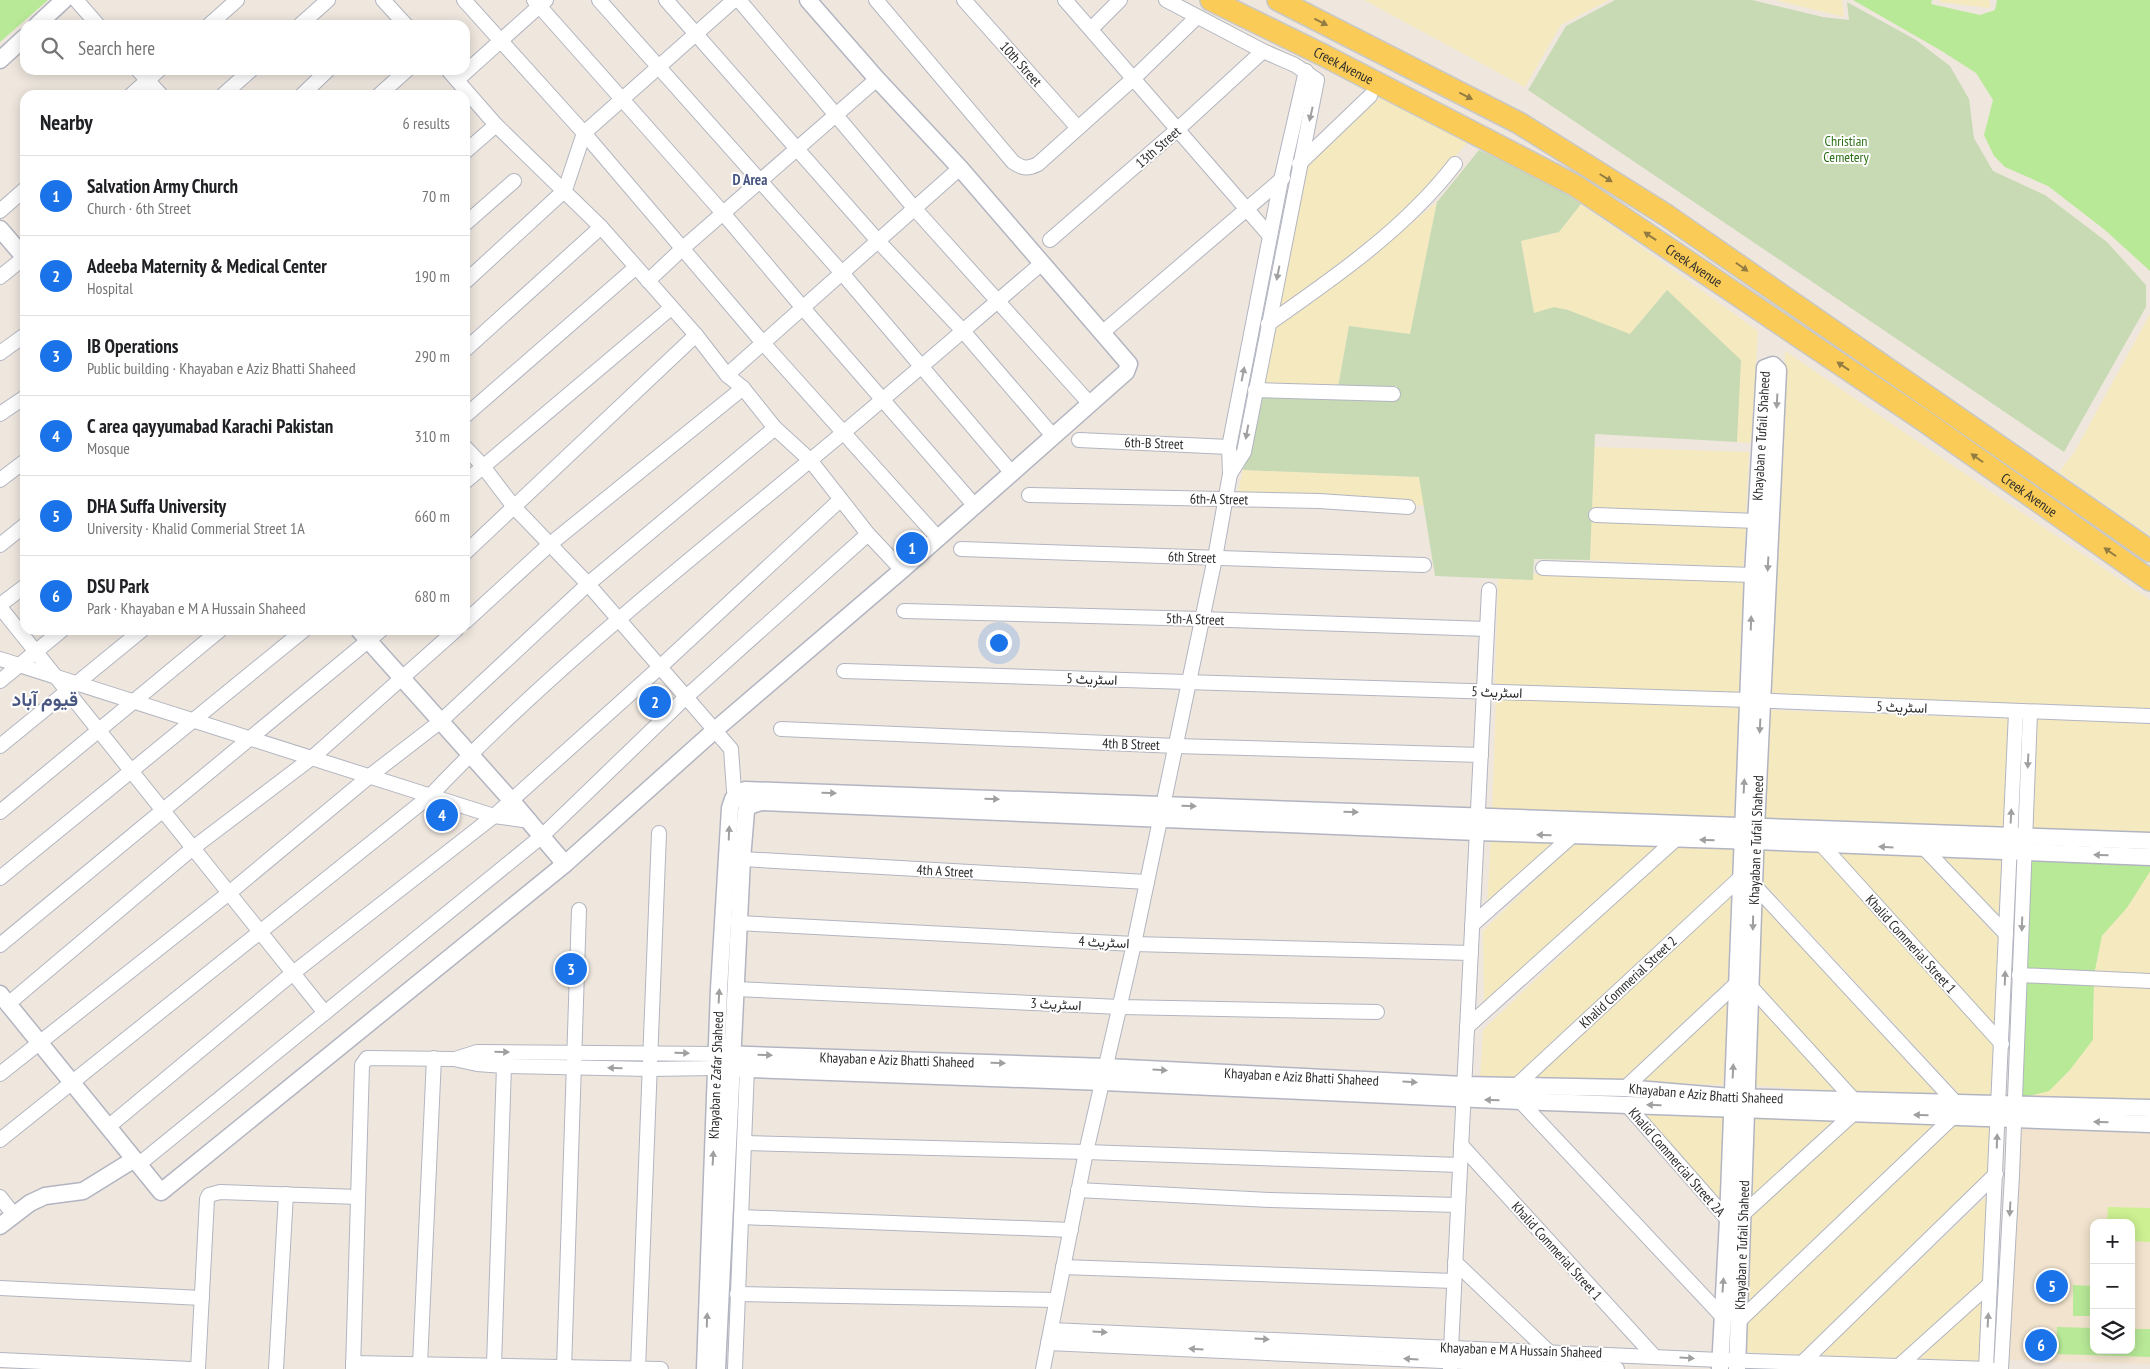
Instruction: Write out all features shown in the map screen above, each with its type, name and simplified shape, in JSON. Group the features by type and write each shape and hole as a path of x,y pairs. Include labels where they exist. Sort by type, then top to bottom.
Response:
{"main road":[{"name":"Creek Avenue","path":"1211,0 1323,55 1576,186 1923,420 2150,580"},
{"name":"Creek Avenue","path":"1278,0 1519,123 1666,215 2150,551"}],"street":[{"path":"42,20 64,0"},
{"path":"76,0 94,20"},
{"path":"215,20 237,0"},
{"path":"306,20 328,0"},
{"path":"383,0 401,20"},
{"path":"464,0 584,133 763,344 938,538"},
{"path":"600,0 842,273 1011,472"},
{"path":"666,0 878,241 963,330 1053,436"},
{"path":"470,277 565,190 584,133 734,0"},
{"path":"739,0 914,209 1090,404"},
{"path":"450,635 313,756 193,848 3,999 72,1081 135,1163 161,1192 564,864 1126,372 1129,364 1103,332 1041,264 960,168 877,79 808,0"},
{"path":"876,0 1013,162 1020,168 1028,169 1038,164 1134,78 1197,17"},
{"name":"10th Street","path":"964,0 1078,128"},
{"path":"1065,0 1270,236"},
{"path":"1091,29 1120,0"},
{"path":"1166,0 1262,51 1306,71 1315,77 1317,85 1244,452 1230,474"},
{"path":"470,70 539,2 621,100 723,213 802,308 974,506"},
{"path":"0,60 20,42"},
{"name":"13th Street","path":"1050,240 1178,129 1262,51"},
{"path":"1043,1369 1086,1152 1134,944 1215,558 1230,474 1229,447 1281,180 1306,71"},
{"path":"134,90 143,75 156,90"},
{"path":"229,90 245,75"},
{"path":"307,90 323,75"},
{"path":"385,90 402,75"},
{"path":"648,281 683,248 877,79"},
{"path":"1103,332 1248,210 1370,96"},
{"path":"470,97 496,125 601,227 635,268 696,335 727,375 743,388 775,428 810,460 868,534 902,570"},
{"path":"470,148 496,125"},
{"path":"1268,324 1309,295 1397,226 1435,190 1455,164"},
{"path":"727,375 960,168"},
{"path":"470,220 514,181"},
{"path":"0,211 20,193"},
{"path":"470,345 601,227"},
{"path":"0,229 20,252"},
{"path":"0,276 20,262"},
{"path":"0,1140 431,795 470,754 618,619 844,432 1041,264"},
{"path":"470,412 635,268"},
{"path":"470,477 671,308"},
{"path":"470,548 696,335"},
{"path":"0,353 20,339"},
{"name":"Khayaban e Tufail Shaheed","path":"1737,1364 1738,1321 1735,1217 1739,1102 1755,701 1778,370 1772,365 1765,368 1753,575 1755,701"},
{"path":"470,617 549,545 743,388"},
{"path":"1255,390 1393,394"},
{"path":"0,414 20,400"},
{"path":"0,1074 229,893 371,775 441,721 588,584 775,428"},
{"name":"6th-B Street","path":"1079,440 1229,447"},
{"path":"470,452 514,507 588,584 731,749 734,791 744,797 1162,811 1477,825 1673,823 1821,844 1924,848 2150,841"},
{"path":"0,480 20,465"},
{"name":"6th-A Street","path":"1028,495 1226,498 1408,506"},
{"path":"108,1127 293,973 494,816 660,667 840,500"},
{"path":"1596,515 1757,521"},
{"path":"0,545 20,529"},
{"path":"0,1226 30,1203 46,1196 83,1191 135,1163 325,1013 542,836 686,698 868,534"},
{"name":"6th Street","path":"961,549 1424,566"},
{"path":"1543,568 1753,575"},
{"path":"20,590 0,606 20,632"},
{"path":"1450,1359 1489,590"},
{"name":"5th-A Street","path":"904,611 1487,629"},
{"path":"23,635 55,676"},
{"path":"0,680 56,635"},
{"path":"0,746 136,635"},
{"path":"0,812 214,635"},
{"path":"0,878 298,635"},
{"path":"0,945 251,738 369,635"},
{"path":"371,635 403,678 512,800 564,864"},
{"path":"0,659 55,676 72,687 134,701 313,756 494,816 530,821"},
{"name":"اسٹریٹ 5","path":"844,672 1755,701 2150,716"},
{"path":"72,687 98,731 325,1013"},
{"path":"1986,1369 1996,1174 2006,1111 2019,976 2017,844 2023,712"},
{"name":"4th B Street","path":"781,728 1176,746 1481,755"},
{"path":"717,1369 724,1061 735,989 746,811 744,797"},
{"name":"Khayaban e Zafar Shaheed","path":"705,1369 724,1061 730,808 744,797"},
{"path":"1477,825 1572,836 1676,839 1749,834 2017,844 2150,857"},
{"path":"638,1369 659,833"},
{"path":"1472,924 1572,836"},
{"path":"1467,1027 1676,839"},
{"name":"Khalid Commerial Street 1","path":"1821,844 2002,1044"},
{"path":"2001,1369 2006,1111 2002,1044 2006,934 2017,844"},
{"path":"1924,848 2006,934"},
{"name":"4th A Street","path":"742,859 1147,882"},
{"path":"1738,1321 1954,1109 1747,881"},
{"name":"Khalid Commerial Street 2","path":"1518,1094 1747,881"},
{"path":"564,1368 579,910"},
{"name":"اسٹریٹ 4","path":"738,923 1134,944 1471,953"},
{"path":"2019,976 2150,981"},
{"path":"1626,1088 1744,985 1853,1106"},
{"name":"اسٹریٹ 3","path":"735,989 1120,1007 1377,1012"},
{"name":"Khayaban e Aziz Bhatti Shaheed","path":"454,1059 477,1052 575,1060 649,1069 724,1061 748,1068 1104,1075"},
{"name":"Khayaban e Aziz Bhatti Shaheed","path":"358,1197 362,1065 367,1058 371,1057 454,1059 477,1064 504,1066 650,1053 724,1061 1104,1075 1518,1094 1626,1104 1739,1102 2006,1111 2150,1124"},
{"path":"420,1364 434,1058"},
{"path":"494,1365 504,1066"},
{"path":"735,1369 748,1068"},
{"name":"Khayaban e Aziz Bhatti Shaheed","path":"1518,1094 1626,1088 1739,1102"},
{"path":"1518,1094 1721,1315"},
{"name":"Khalid Commercial Street 2A","path":"1626,1104 1735,1217 1853,1106"},
{"name":"Khayaban e Aziz Bhatti Shaheed","path":"2006,1111 2150,1108"},
{"path":"745,1144 1086,1152 1460,1165"},
{"name":"Khalid Commerial Street 1","path":"1461,1146 1654,1356"},
{"path":"1803,1362 1996,1174"},
{"path":"1078,1190 1269,1200 1458,1206"},
{"path":"198,1369 207,1200 209,1195 220,1192 358,1197 353,1366 420,1364 661,1369"},
{"path":"276,1369 286,1194"},
{"path":"0,1198 14,1215"},
{"path":"741,1217 1071,1230"},
{"name":"Khayaban e Tufail Shaheed","path":"1720,1364 1721,1315 1735,1217"},
{"path":"1455,1262 1548,1352"},
{"path":"1063,1267 1454,1282"},
{"path":"1900,1365 1990,1284"},
{"path":"0,1288 202,1298"},
{"path":"737,1294 1056,1300"},
{"name":"Khayaban e M A Hussain Shaheed","path":"1050,1336 1617,1369"},
{"name":"Khayaban e M A Hussain Shaheed","path":"1450,1359 1548,1352 1654,1356 1720,1364 1803,1362 1990,1369"},
{"path":"0,1360 191,1369"}],"shaded area":[{"path":"2018,1125 2150,1132 2150,1364 2007,1360"}],"green space":[{"path":"0,0 48,0 25,20 20,20 20,24 0,42"},
{"name":"Christian Cemetery","path":"1615,0 1752,0 1823,17 1849,20 1847,2 1916,40 1950,66 1969,99 1974,138 1993,171 2045,195 2107,242 2146,285 2146,307 2064,452 1528,90 1566,26"},
{"path":"1853,0 1932,0 1931,4 1980,15 1995,10 1997,0 2150,0 2150,271 2105,230 2048,186 2005,167 1994,156 1984,135 1993,100 1976,73"},
{"path":"1479,150 1511,164 1520,164 1581,204 1559,232 1521,241 1534,313 1554,307 1568,310 1630,334 1667,290 1741,360 1737,442 1595,434 1590,560 1534,559 1533,580 1435,576 1419,477 1243,470 1260,394 1395,396 1397,386 1338,387 1349,326 1410,334 1437,202"},
{"path":"2030,859 2150,865 2150,872 2127,908 2102,936 2095,971 2025,970"},
{"path":"2024,981 2094,984 2093,1040 2070,1070 2049,1092 2021,1098"},
{"path":"2108,1207 2150,1208 2150,1242 2135,1241 2135,1219 2107,1219"},
{"path":"2073,1285 2090,1286 2090,1316 2073,1316"},
{"path":"2057,1327 2090,1328 2090,1354 2135,1354 2135,1329 2150,1329 2150,1357 2056,1354"}],"sand":[{"path":"1364,0 1609,0 1561,25 1525,87"},
{"path":"1775,0 1842,0 1844,17"},
{"path":"1940,0 1989,0 1990,8 1939,2"},
{"path":"1382,96 1469,141 1393,225 1278,309 1303,166"},
{"path":"1437,202 1410,334 1349,326 1338,387 1264,388 1276,327 1395,237"},
{"path":"1581,204 1758,331 1751,443 1737,442 1740,360 1666,291 1630,334 1534,313 1521,241 1559,232"},
{"path":"2150,314 2150,536 2059,472 2075,451"},
{"path":"1785,351 2150,600 2150,711 1771,694"},
{"path":"1594,447 1749,452 1746,517 1592,509"},
{"path":"1243,470 1419,477 1426,506 1330,498 1237,496"},
{"path":"1591,518 1746,527 1743,568 1590,560"},
{"path":"1533,574 1741,582 1746,584 1739,695 1495,685 1498,579 1532,580"},
{"path":"1496,698 1742,708 1735,821 1492,812"},
{"path":"1770,710 2010,719 2004,828 1765,821"},
{"path":"2036,719 2150,724 2150,837 2028,833"},
{"path":"1491,839 1561,842 1487,904"},
{"path":"1577,840 1658,845 1654,853 1484,1005 1483,931"},
{"path":"1677,844 1736,847 1734,877 1515,1080 1480,1079 1483,1030"},
{"path":"1764,848 1818,850 1994,1045 1994,1098 1960,1095 1763,882"},
{"path":"1834,849 1918,853 2000,940 1997,1027"},
{"path":"1938,855 2002,858 2002,924"},
{"path":"2150,872 2150,974 2095,971 2102,936 2127,908"},
{"path":"1734,892 1729,979 1624,1080 1536,1078"},
{"path":"1761,900 1945,1095 1853,1091 1758,983"},
{"path":"2094,984 2150,986 2150,1103 2021,1098 2049,1091 2070,1070 2093,1040"},
{"path":"1730,996 1723,1085 1641,1082"},
{"path":"1757,1001 1837,1092 1754,1085"},
{"path":"1640,1110 1725,1113 1720,1206"},
{"path":"1750,1113 1844,1118 1746,1203"},
{"path":"1855,1119 1942,1121 1744,1309 1746,1217"},
{"path":"1956,1123 1994,1124 1990,1173 1800,1355 1742,1352 1742,1324"},
{"path":"1990,1193 1987,1282 1896,1359 1820,1355"},
{"path":"1987,1296 1983,1363 1919,1359"}],"place":[{"name":"Salvation Army Church","path":"912,548"},
{"name":"Adeeba Maternity & Medical Center","path":"655,702"},
{"name":"C area qayyumabad Karachi Pakistan","path":"442,815"},
{"name":"IB Operations","path":"571,969"},
{"name":"DHA Suffa University","path":"2052,1286"},
{"name":"DSU Park","path":"2041,1345"}],"district":[{"name":"D Area","path":"750,179"},
{"name":"قیوم آباد","path":"45,699"}]}
